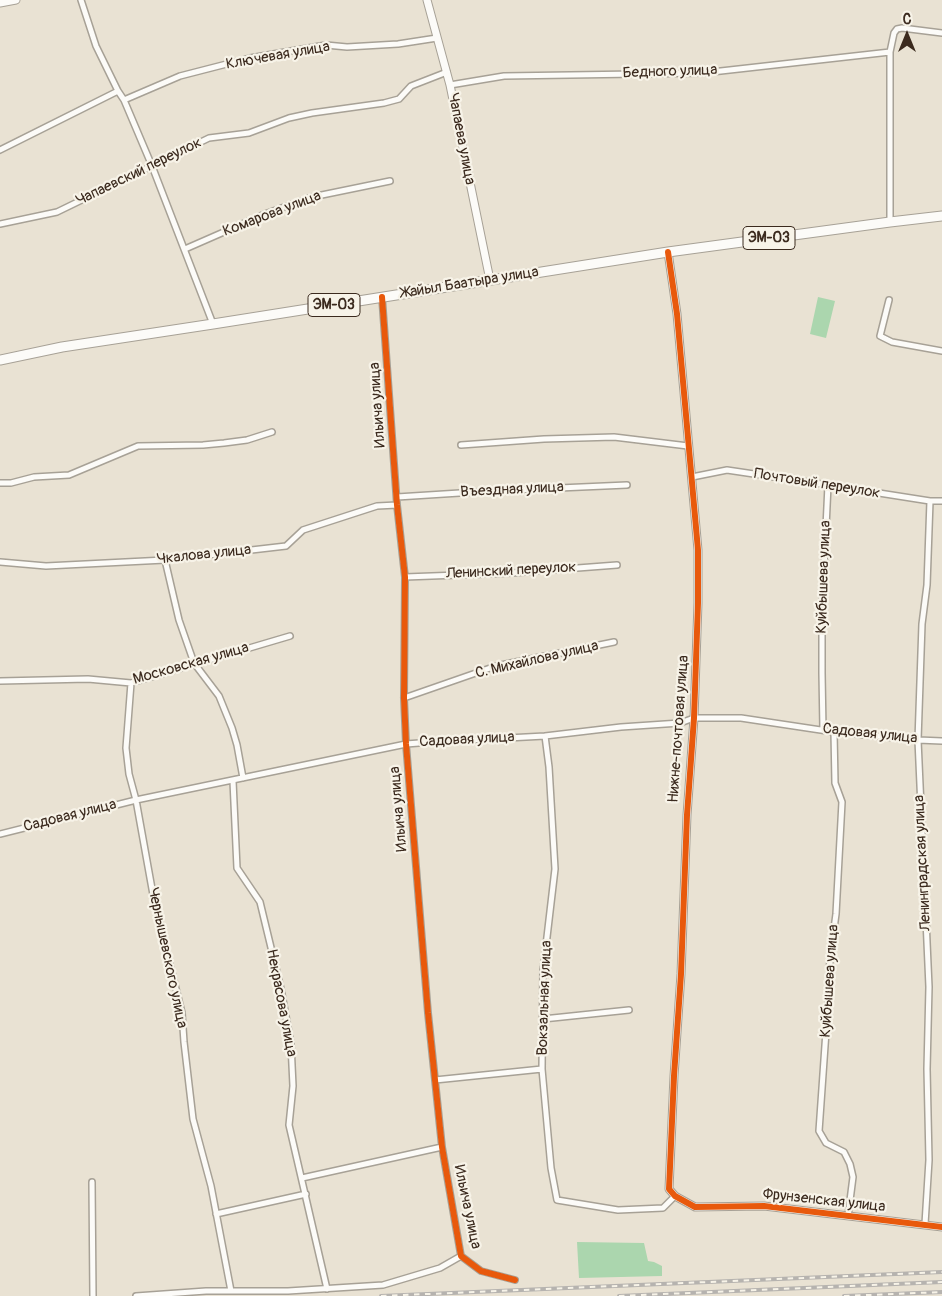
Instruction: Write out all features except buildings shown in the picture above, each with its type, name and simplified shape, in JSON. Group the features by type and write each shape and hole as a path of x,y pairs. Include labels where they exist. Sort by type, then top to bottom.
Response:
{"highway":[{"name":"Жайыл Баатыра улица","path":"0,360 62,347 668,252 942,216"}],"street":[{"path":"0,3 16,0"},
{"path":"80,0 96,46 124,100 152,166 213,324"},
{"name":"Чапаева улица","path":"427,0 450,85 490,280"},
{"path":"890,222 890,52 894,33 902,28 942,33"},
{"name":"Ключевая улица","path":"124,100 180,76 250,58 326,45 346,47 398,44 438,38"},
{"name":"Бедного улица","path":"450,85 504,76 703,72 890,52"},
{"name":"Чапаевский переулок","path":"0,224 57,212 209,138 248,133 289,118 312,113 384,103 398,99 411,86 447,72"},
{"path":"0,150 118,91"},
{"name":"Комарова улица","path":"184,249 266,214 312,197 390,180"},
{"name":"Нижне-почтовая улица","path":"668,252 676,314 698,550 694,718 686,815 681,974 669,1190 675,1196"},
{"name":"Ильича улица","path":"382,297 397,505 405,577 404,698 406,744 428,1013 442,1147 461,1256 481,1272 516,1280"},
{"path":"889,300 880,336 892,342 942,351"},
{"path":"0,483 11,483 34,477 69,474 138,446 203,446 224,444 247,440 272,432"},
{"path":"461,445 614,437 688,446"},
{"name":"Почтовый переулок","path":"692,476 728,470 930,501 942,501"},
{"name":"Въездная улица","path":"397,497 627,485"},
{"name":"Куйбышева улица","path":"823,730 822,612 828,485"},
{"name":"Ленинградская улица","path":"925,1224 929,1160 927,1069 929,987 918,740 922,624 927,585 930,501"},
{"name":"Чкалова улица","path":"0,562 46,566 165,560 286,546 303,530 377,506 397,505"},
{"path":"165,560 179,620 194,663 219,696 232,728 243,778"},
{"name":"Ленинский переулок","path":"405,577 512,573 617,565"},
{"name":"Московская улица","path":"0,681 88,679 131,683 290,636"},
{"name":"С. Михайлова улица","path":"404,698 496,666 614,642"},
{"name":"Чернышевского улица","path":"131,683 126,748 129,774 136,800 154,900 182,1012 193,1118 211,1186 231,1291"},
{"name":"Садовая улица","path":"0,834 136,800 406,744 545,736 621,727 680,723 694,718 741,718 834,732 942,741"},
{"name":"Куйбышева улица","path":"834,732 835,783 842,802 836,914 830,958 819,1131 826,1143 844,1152 850,1164 852,1177 848,1216"},
{"name":"Вокзальная улица","path":"545,736 549,767 555,869 543,971 542,1069 551,1168 557,1200 618,1210 663,1208 675,1196"},
{"name":"Некрасова улица","path":"233,780 237,868 260,902 280,990 291,1044 293,1086 289,1125 327,1289"},
{"path":"543,1019 628,1010"},
{"path":"435,1080 542,1069"},
{"path":"302,1178 442,1147"},
{"path":"92,1182 93,1296"},
{"path":"216,1214 306,1194"},
{"name":"Фрунзенская улица","path":"675,1196 695,1207 764,1206 942,1227"},
{"path":"136,1296 206,1291 288,1291 383,1285 440,1268 461,1256"}],"green space":[{"path":"818,297 835,301 826,338 810,334"},
{"path":"577,1242 644,1243 648,1261 662,1266 662,1276 579,1278"}],"railway":[{"path":"381,1296 942,1272"},
{"path":"619,1296 942,1282"},
{"path":"844,1296 942,1292"}],"cycle path":[{"path":"668,252 677,314 698,550 694,718 687,815 681,974 669,1189 675,1196 695,1207 764,1206 942,1227"},
{"path":"382,297 397,505 405,577 404,698 406,744 428,1013 442,1147 461,1256 481,1271 515,1280"}]}
